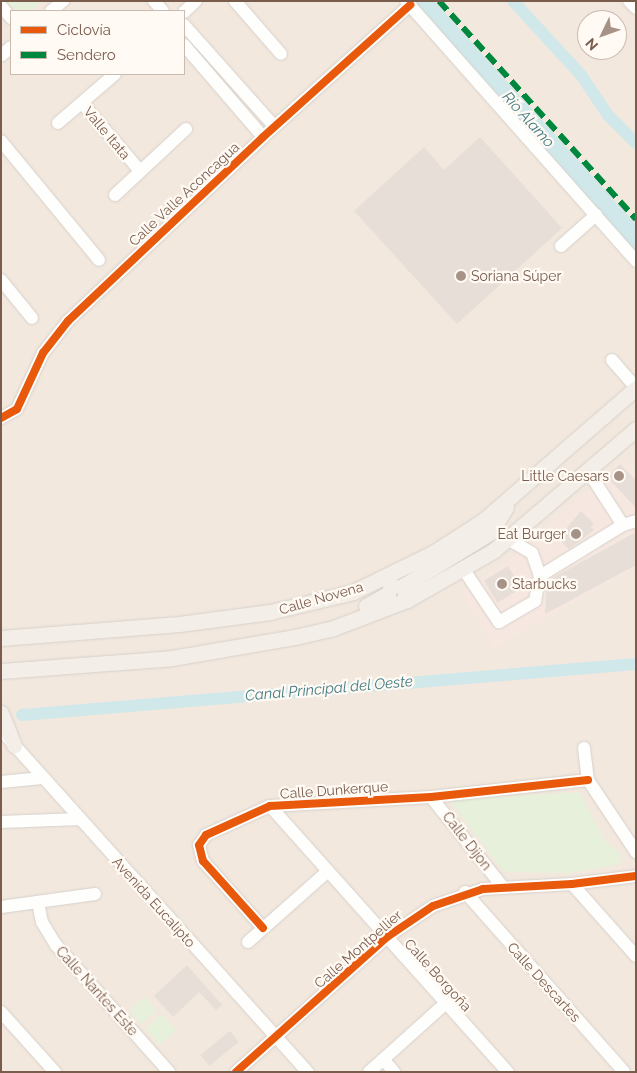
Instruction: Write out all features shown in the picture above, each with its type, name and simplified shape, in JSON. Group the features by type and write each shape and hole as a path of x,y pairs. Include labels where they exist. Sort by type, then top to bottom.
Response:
{"main road":[{"name":"Calle Novena","path":"1,638 178,624 270,612 354,592 388,577 464,534 507,503 636,388"},
{"name":"Calle Novena","path":"8,671 172,658 331,629 407,600 464,570 508,539 636,429"},
{"path":"407,600 403,586 491,532 507,503"},
{"path":"254,643 268,634 324,621 380,601 391,586 388,577"},
{"path":"1,683 8,671"},
{"path":"1,713 14,745"}],"street":[{"path":"52,10 62,1"},
{"path":"185,11 196,1"},
{"path":"236,1 281,54"},
{"path":"629,1 636,8"},
{"path":"408,3 636,260"},
{"name":"Calle Valle Aconcagua","path":"1,418 17,409 42,353 68,321 274,126 408,3"},
{"path":"1,6 10,17"},
{"path":"185,26 274,126"},
{"path":"185,46 263,137"},
{"name":"Valle Itata","path":"114,75 82,103 140,171 186,129"},
{"path":"58,123 82,103"},
{"path":"1,141 99,260"},
{"path":"115,195 140,171"},
{"path":"561,246 596,215"},
{"path":"1,280 32,318"},
{"path":"612,360 636,388"},
{"path":"540,576 630,523 588,471"},
{"path":"464,570 499,622 534,601 540,576 532,553 508,539"},
{"name":"Avenida Eucalipto","path":"1,730 42,778 308,1072"},
{"path":"584,748 588,780 636,852"},
{"path":"1,782 42,778"},
{"name":"Calle Dunkerque","path":"264,928 203,861 198,845 206,835 270,806 431,796 588,780"},
{"name":"Calle Dijon","path":"431,796 502,886"},
{"name":"Calle Borgoña","path":"270,806 508,1072"},
{"path":"1,822 80,819"},
{"path":"248,942 328,871"},
{"name":"Calle Montpellier","path":"236,1072 387,937 410,919 465,892 502,886 572,884 636,876"},
{"path":"572,884 636,956"},
{"name":"Calle Descartes","path":"465,892 624,1072"},
{"path":"1,907 95,894"},
{"name":"Calle Nantes Este","path":"38,902 42,922 56,945 169,1072"},
{"path":"369,1072 446,1003"},
{"path":"1,1012 55,1072"},
{"path":"384,1060 394,1072"}],"shaded area":[{"path":"1,1 636,1 636,1072 1,1072"},
{"path":"622,459 636,473 636,567 493,648 463,592 519,552"}],"green space":[{"path":"6,1 42,1 33,10 14,10"},
{"path":"579,792 605,841 622,856 619,864 571,873 504,872 449,800"},
{"path":"145,997 157,1011 141,1024 129,1011"},
{"path":"161,1014 176,1030 160,1045 145,1029"}],"building":[{"name":"Soriana Súper","path":"480,137 562,228 457,324 354,211 424,147 444,170"},
{"path":"620,464 636,480 636,508 607,477"},
{"name":"Eat Burger","path":"581,511 594,524 591,527 594,530 569,549 558,538"},
{"path":"636,532 636,565 545,614 547,581"},
{"name":"Starbucks","path":"508,566 521,588 497,603 484,580"},
{"path":"187,965 222,1005 216,1010 199,992 173,1017 154,996"},
{"path":"230,1031 239,1042 209,1066 200,1055"}],"waterway":[{"name":"Río Alamo","path":"420,1 636,240"},
{"path":"513,1 581,75 608,115 636,143"},
{"name":"Canal Principal del Oeste","path":"22,715 636,664"}],"marked path":[{"path":"439,1 636,219"}],"cycle path":[{"path":"1,418 17,409 43,353 68,321 263,137 410,5"},
{"path":"263,928 203,861 199,845 206,835 270,806 431,797 588,780"},
{"path":"236,1072 387,937 433,906 483,889 572,884 636,876"}],"place":[{"name":"Soriana Súper","path":"461,276"},
{"name":"Little Caesars","path":"619,476"},
{"name":"Eat Burger","path":"576,534"},
{"name":"Starbucks","path":"502,584"}]}
